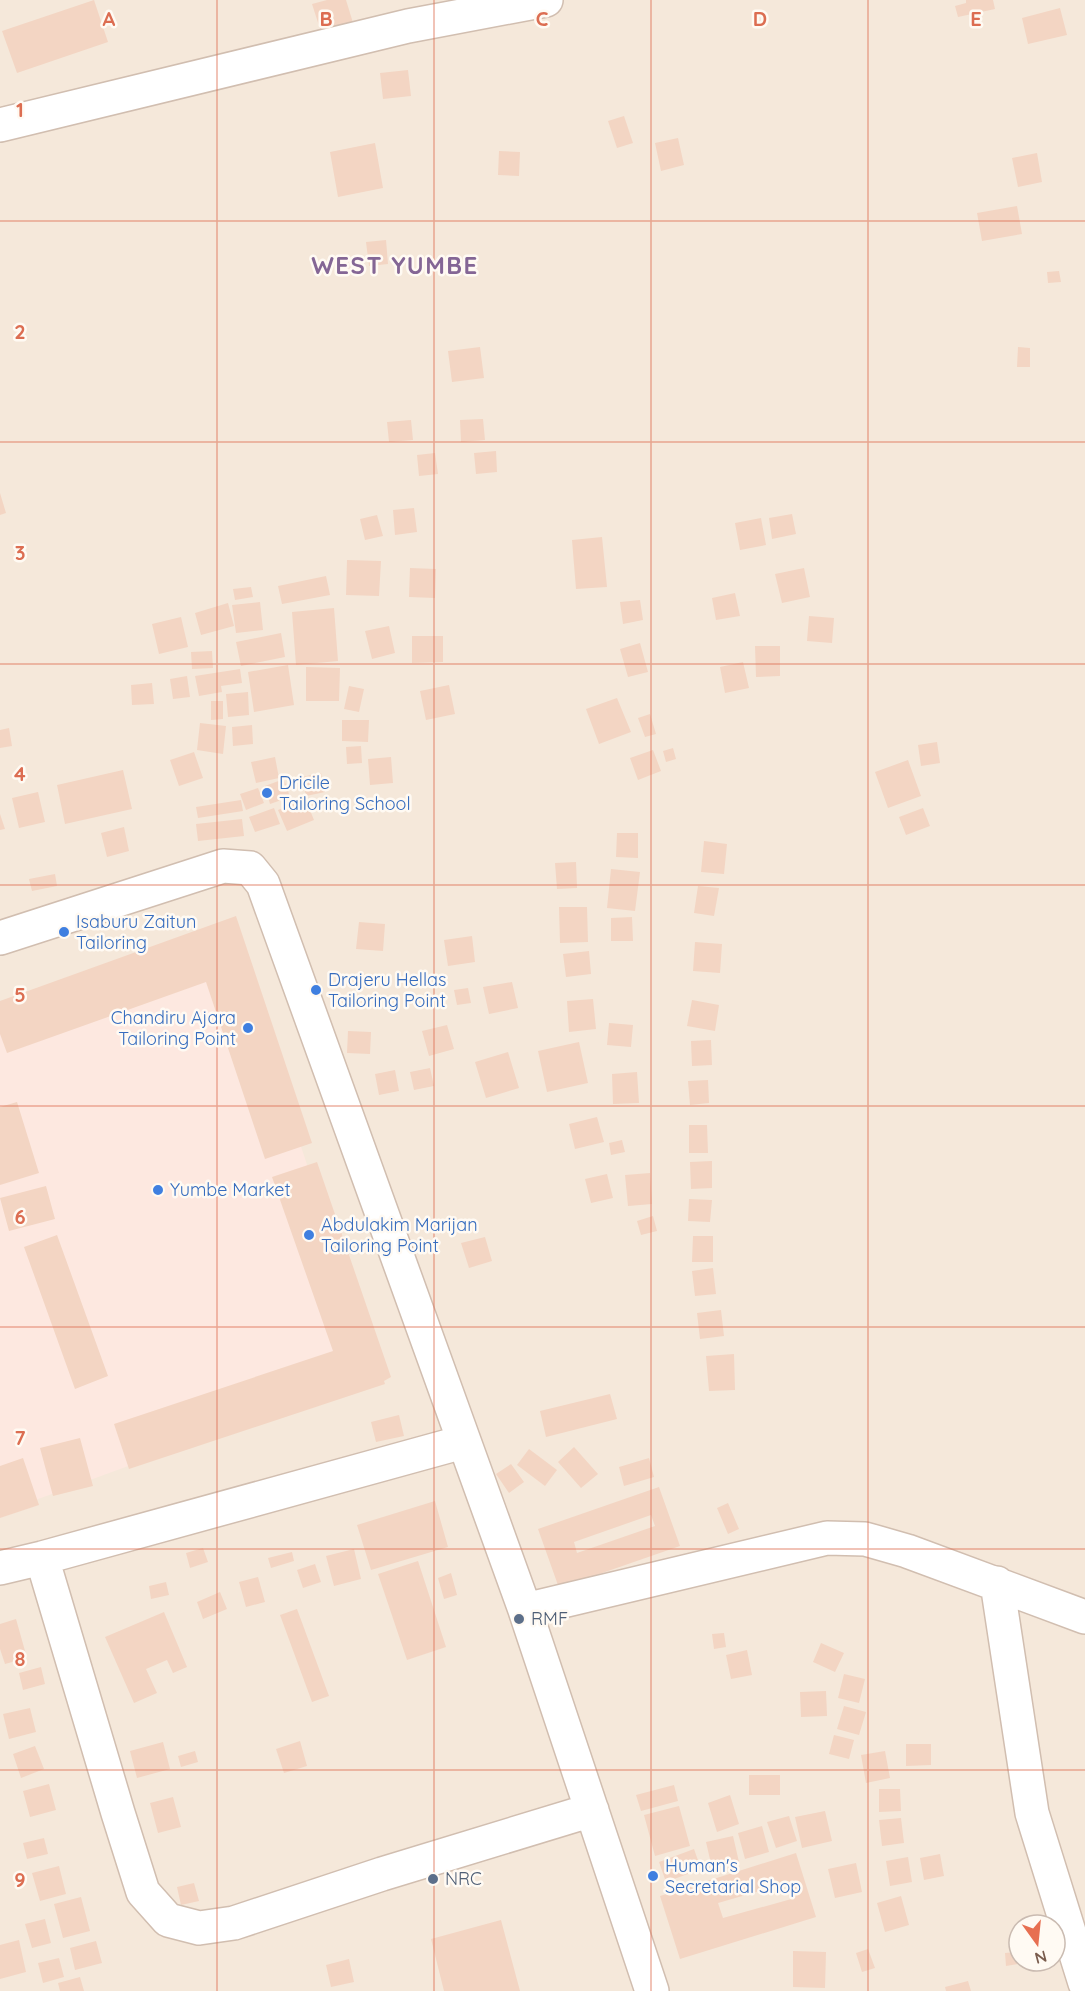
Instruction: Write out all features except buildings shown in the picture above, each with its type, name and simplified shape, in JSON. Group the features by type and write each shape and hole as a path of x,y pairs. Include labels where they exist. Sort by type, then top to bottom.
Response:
{"street":[{"path":"0,125 404,13 546,0"},
{"path":"0,938 224,866 250,868 263,884 525,1610 652,1991"},
{"path":"0,1568 464,1442"},
{"path":"525,1610 827,1538 865,1539 907,1551 1085,1617"},
{"path":"42,1558 143,1892 168,1920 199,1928 234,1923 382,1874 592,1810"},
{"path":"997,1583 1032,1813 1085,1983"}],"shaded area":[{"path":"0,0 1085,0 1085,1991 0,1991"},
{"name":"Yumbe Market","path":"228,927 377,1375 0,1513 0,1006"}],"place":[{"name":"Dricile Tailoring School","path":"267,793"},
{"name":"Isaburu Zaitun Tailoring","path":"64,932"},
{"name":"Drajeru Hellas Tailoring Point","path":"316,990"},
{"name":"Chandiru Ajara Tailoring Point","path":"248,1028"},
{"name":"Yumbe Market","path":"158,1190"},
{"name":"Abdulakim Marijan Tailoring Point","path":"309,1235"},
{"name":"RMF","path":"519,1619"},
{"name":"Human's Secretarial Shop","path":"653,1876"},
{"name":"NRC","path":"433,1879"}],"district":[{"name":"WEST YUMBE","path":"395,266"}]}
